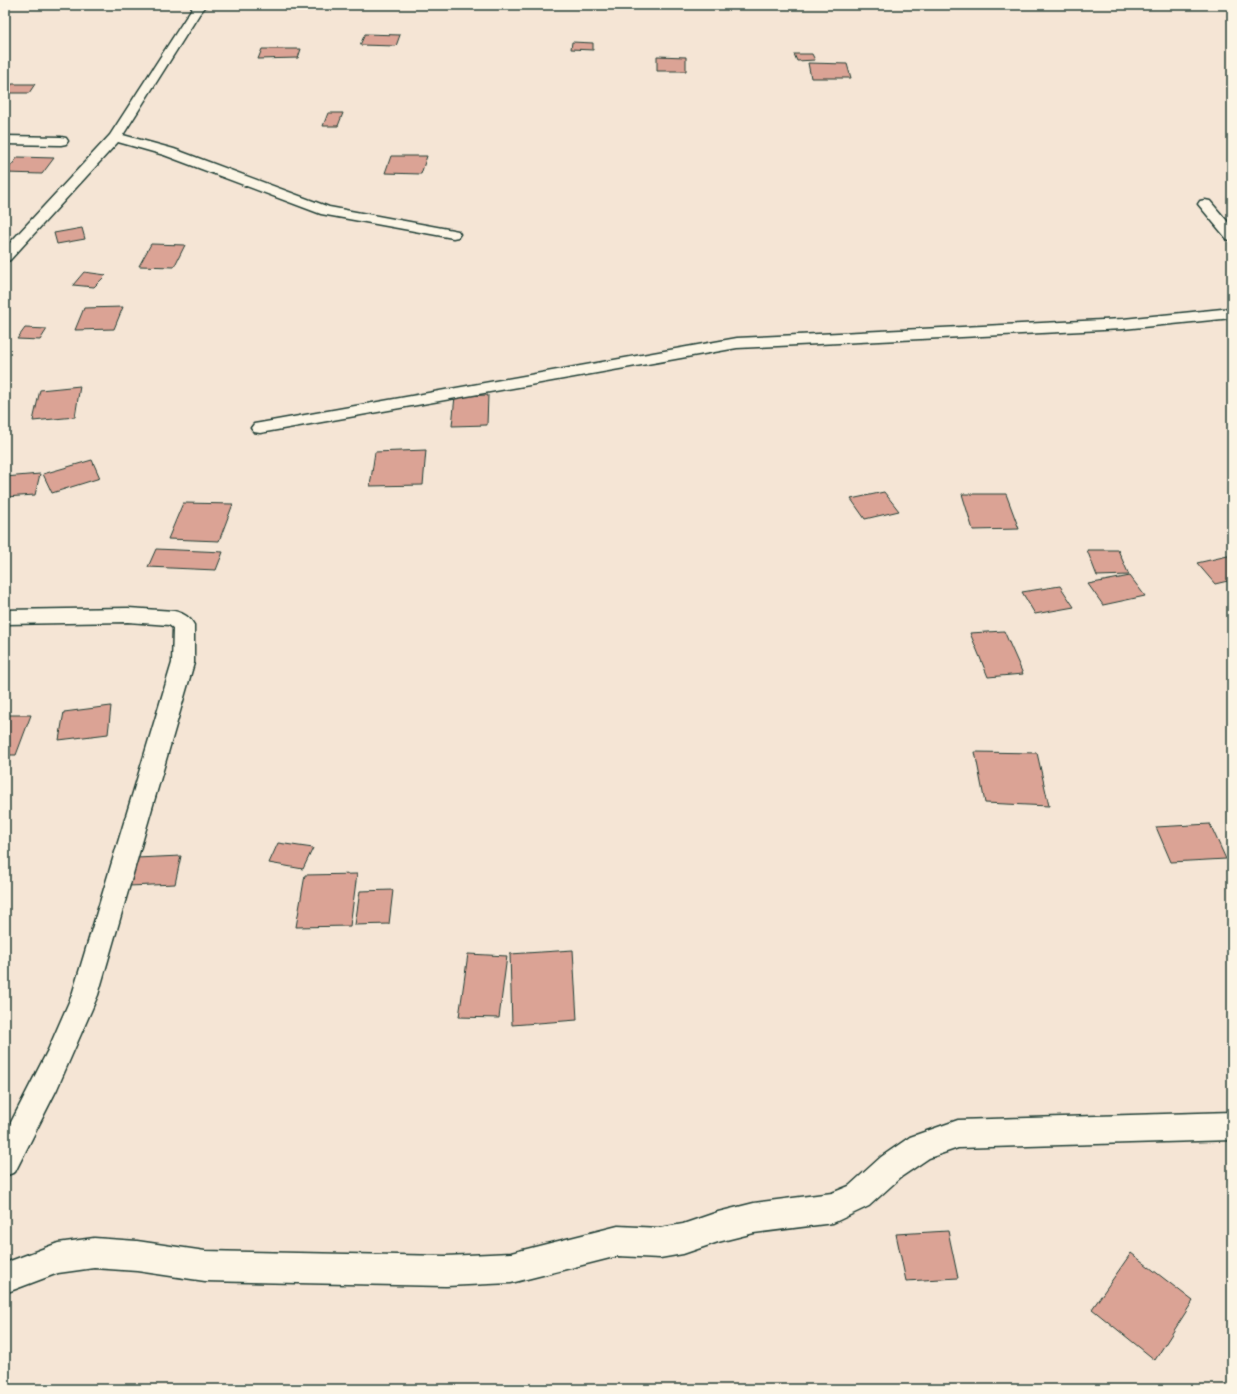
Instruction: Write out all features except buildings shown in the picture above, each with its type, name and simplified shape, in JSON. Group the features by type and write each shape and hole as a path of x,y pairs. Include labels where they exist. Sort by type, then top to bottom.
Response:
{"street":[{"path":"5,257 115,137 195,11 201,5"},
{"path":"115,137 169,152 326,211 454,234"},
{"path":"5,140 61,141"},
{"path":"1205,204 1232,236"},
{"path":"260,428 737,343 1123,324 1232,313"},
{"path":"5,617 128,615 174,618 184,625 183,663 85,995 69,1036 38,1102 5,1162"},
{"path":"5,1278 58,1258 94,1253 137,1256 205,1266 446,1271 510,1268 618,1241 660,1243 683,1239 754,1218 834,1208 859,1196 891,1167 920,1147 958,1134 1232,1126"}]}
